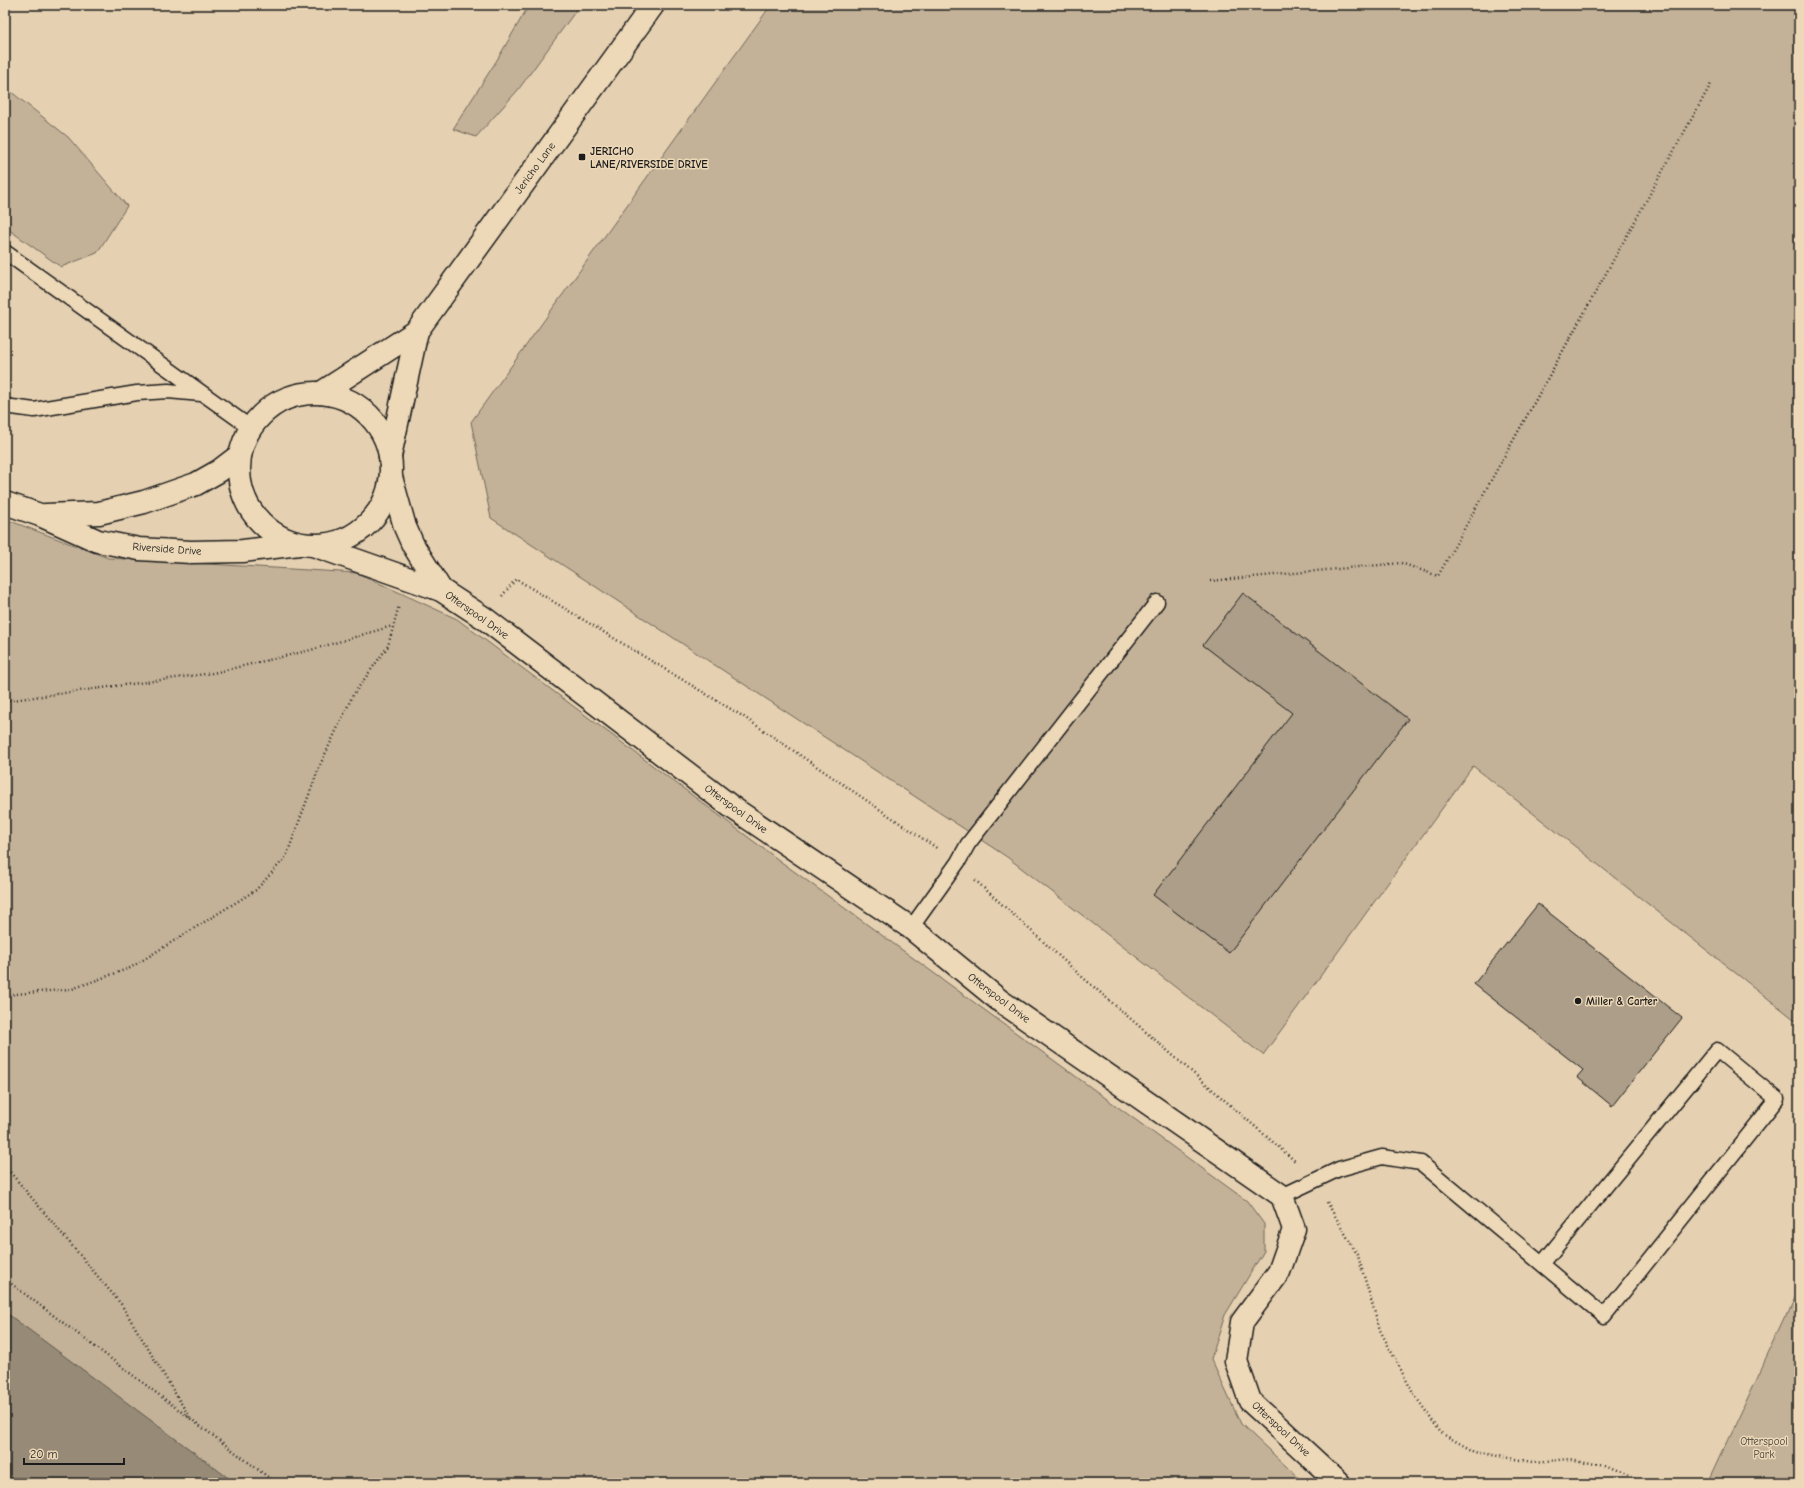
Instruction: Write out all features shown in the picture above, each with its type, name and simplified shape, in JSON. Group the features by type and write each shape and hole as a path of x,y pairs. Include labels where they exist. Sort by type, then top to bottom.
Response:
{"street":[{"name":"Jericho Lane","path":"321,393 417,331 653,5"},
{"name":"Jericho Lane","path":"391,466 417,331"},
{"path":"240,455 251,428 264,412 281,401 300,394 321,393"},
{"name":"Otterspool Drive","path":"321,393 345,399 366,412 382,432 405,527 413,545 441,590"},
{"name":"Otterspool Drive","path":"240,455 239,478 246,501 259,520 278,535 441,590 484,618 734,808 911,928 1000,1000 1282,1196 1294,1229 1279,1272 1242,1322 1236,1361 1250,1401 1339,1483"},
{"name":"Riverside Drive","path":"40,515 99,513 144,502 196,484 219,471 240,455"},
{"name":"Riverside Drive","path":"5,503 40,515 98,541 139,549 191,552 243,551 336,542 356,533 373,518 385,499 391,466"}],"lane":[{"path":"5,252 251,428"},
{"path":"5,406 34,410 137,392 168,391 202,394"},
{"path":"911,928 958,862 968,844 1157,602"},
{"path":"1282,1196 1339,1169 1382,1157 1421,1163 1604,1316 1776,1100 1716,1050 1542,1264"}],"path":[{"path":"1210,580 1401,563 1438,576 1711,84"},
{"path":"5,995 72,989 130,968 256,890 286,857 320,765 353,695 388,646 406,578"},
{"path":"484,618 516,579 744,718 958,862 987,893 1308,1172 1315,1180 1358,1256 1380,1330 1413,1393 1441,1433 1475,1452 1533,1462 1571,1459 1603,1466 1643,1483"},
{"path":"5,701 213,673 311,650 393,626"},
{"path":"5,1166 121,1304 192,1420"},
{"path":"5,1279 276,1483"}],"green space":[{"path":"529,5 580,5 518,90 476,137 453,129 497,60"},
{"path":"771,5 1799,5 1799,1023 1473,766 1263,1055 1007,857 491,518 471,422"},
{"path":"5,87 68,137 127,206 97,253 61,267 5,227"},
{"path":"5,519 108,558 357,573 457,619 784,864 1247,1201 1264,1224 1264,1251 1225,1315 1211,1359 1241,1424 1304,1483 235,1483 5,1312"},
{"name":"Otterspool Park","path":"1799,1288 1799,1483 1708,1483"}],"shaded area":[{"path":"5,1312 235,1483 5,1483"}],"building":[{"path":"1243,593 1408,719 1229,953 1153,895 1292,713 1203,645"},
{"name":"Miller & Carter","path":"1538,904 1682,1018 1612,1106 1577,1077 1583,1070 1474,984"}],"place":[{"name":"JERICHO LANE/RIVERSIDE DRIVE","path":"582,157"},
{"name":"Miller & Carter","path":"1578,1001"}]}
